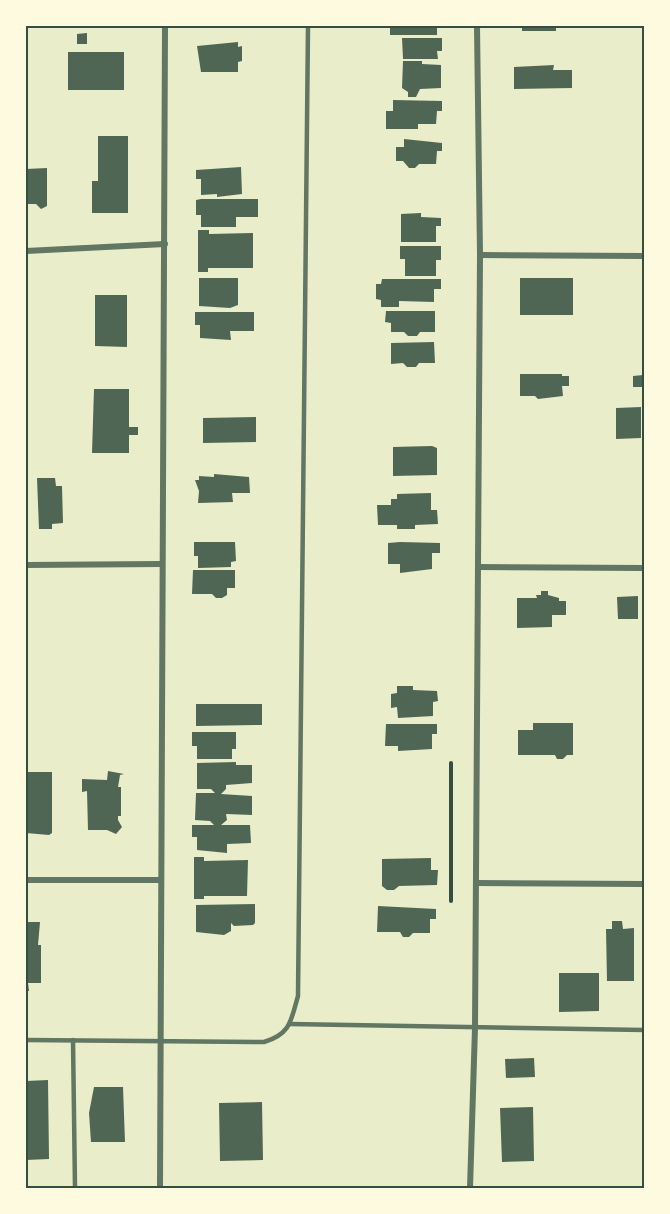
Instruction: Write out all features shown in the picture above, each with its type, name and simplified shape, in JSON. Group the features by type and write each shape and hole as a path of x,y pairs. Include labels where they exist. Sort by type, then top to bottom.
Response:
{"street":[{"path":"160,1188 165,26"},
{"path":"470,1188 476,1028 480,255 477,26"},
{"path":"26,251 165,244"},
{"path":"480,255 645,255"},
{"path":"26,565 162,564"},
{"path":"478,567 645,568"},
{"path":"26,880 160,880"},
{"path":"476,883 645,884"}],"lane":[{"path":"26,1040 264,1042 279,1038 290,1024 298,996 308,26"},
{"path":"290,1024 645,1030"},
{"path":"73,1040 75,1188"}],"path":[{"path":"451,901 452,763"}],"building":[{"path":"390,26 437,26 437,35 390,35"},
{"path":"522,26 556,26 556,31 522,31"},
{"path":"87,33 87,44 77,44 77,34"},
{"path":"402,38 442,38 442,51 437,51 438,59 403,59"},
{"path":"238,42 238,47 242,46 242,61 238,62 238,72 201,72 197,46"},
{"path":"68,52 124,52 124,90 68,90"},
{"path":"403,61 422,61 422,64 441,65 441,88 420,89 416,97 408,97 408,92 402,88"},
{"path":"554,65 553,70 572,70 572,88 514,89 514,67"},
{"path":"393,100 442,101 442,111 437,111 436,124 418,124 418,129 386,129 386,111 393,111"},
{"path":"98,136 128,136 128,213 92,213 92,181 98,181"},
{"path":"404,139 442,143 442,151 437,151 436,164 419,164 415,168 409,168 403,161 396,161 396,147 404,147"},
{"path":"241,167 242,194 217,197 217,194 201,195 201,179 196,179 196,170"},
{"path":"47,168 47,206 41,209 36,204 26,204 26,169"},
{"path":"258,199 258,217 236,217 236,227 201,227 201,215 196,215 196,200"},
{"path":"421,213 421,217 441,218 441,226 436,226 436,242 401,242 401,214"},
{"path":"198,230 209,230 209,234 253,233 253,268 208,268 208,272 198,272"},
{"path":"400,246 441,246 441,260 436,260 436,276 405,276 405,259 400,259"},
{"path":"199,278 238,278 238,305 230,308 199,306"},
{"path":"520,278 573,278 573,315 520,315"},
{"path":"382,279 441,279 441,289 434,289 434,302 399,301 399,307 381,307 381,300 376,299 376,284 381,284"},
{"path":"95,295 127,295 127,347 95,346"},
{"path":"386,311 435,311 435,332 420,332 417,336 408,336 404,332 391,332 391,323 385,322"},
{"path":"195,312 254,312 254,331 230,331 231,340 200,338 200,325 195,325"},
{"path":"434,342 435,363 419,363 416,367 407,367 403,363 391,364 391,343"},
{"path":"520,374 562,374 562,376 569,376 569,386 562,386 563,396 538,399 535,396 520,396"},
{"path":"643,375 643,387 633,387 633,376"},
{"path":"94,389 129,389 129,427 138,427 138,435 129,435 129,453 92,453"},
{"path":"641,407 641,438 616,439 616,408"},
{"path":"256,417 256,442 203,443 203,418"},
{"path":"432,446 437,448 437,475 393,476 393,447"},
{"path":"214,474 249,477 250,493 232,493 233,502 198,503 199,491 195,480 199,480 199,476 214,477"},
{"path":"37,478 55,478 56,486 62,486 63,523 52,524 52,529 39,529"},
{"path":"431,493 431,510 437,510 438,524 415,525 415,529 397,529 397,525 378,525 377,505 391,505 391,499 397,499 397,494"},
{"path":"194,542 235,542 236,561 231,562 231,567 198,568 198,556 194,556"},
{"path":"388,543 440,543 440,553 432,553 432,569 400,573 400,564 388,564"},
{"path":"193,570 235,570 235,588 227,588 227,595 222,598 216,598 212,594 192,594"},
{"path":"541,591 548,591 548,595 559,598 559,601 566,601 566,615 552,615 552,627 517,628 517,598 537,598 536,595 541,595"},
{"path":"638,596 638,619 618,619 617,597"},
{"path":"397,686 413,686 413,690 437,691 438,701 433,702 433,716 398,718 397,707 391,708 391,694 397,693"},
{"path":"196,704 262,704 262,725 196,726"},
{"path":"533,723 573,723 573,755 557,759 555,755 518,755 518,730 533,730"},
{"path":"386,724 437,724 437,734 432,734 432,749 398,751 398,746 385,746"},
{"path":"192,732 236,732 236,749 232,749 232,759 197,759 197,746 192,746"},
{"path":"236,762 236,765 252,765 252,783 226,785 226,789 221,794 252,796 252,815 226,814 227,820 221,825 250,825 251,843 227,844 227,853 197,850 197,837 192,837 192,825 214,825 210,821 195,820 196,793 215,793 211,789 197,789 197,763"},
{"path":"108,771 124,774 120,775 118,787 121,787 121,816 118,816 118,820 122,827 116,834 107,830 88,830 87,791 82,792 82,779 107,780"},
{"path":"26,772 52,772 52,833 49,835 26,833"},
{"path":"194,857 204,857 204,861 248,860 247,896 204,896 204,899 194,899"},
{"path":"431,858 431,870 438,870 437,885 399,886 394,890 387,890 382,886 382,859"},
{"path":"255,904 255,923 253,925 234,926 231,923 231,931 224,935 196,932 196,905"},
{"path":"378,906 436,909 436,919 430,919 430,933 413,933 409,937 403,937 400,932 377,932"},
{"path":"612,921 622,921 623,929 634,928 634,981 607,981 606,929 612,929"},
{"path":"27,922 40,922 38,945 41,945 41,983 28,983 29,991 26,991"},
{"path":"559,973 599,973 599,1011 559,1012"},
{"path":"534,1058 535,1077 506,1078 505,1059"},
{"path":"48,1080 49,1159 26,1160 26,1081"},
{"path":"94,1087 123,1087 125,1142 91,1142 89,1113"},
{"path":"262,1102 263,1160 220,1161 219,1103"},
{"path":"533,1107 534,1161 502,1162 500,1108"}]}
